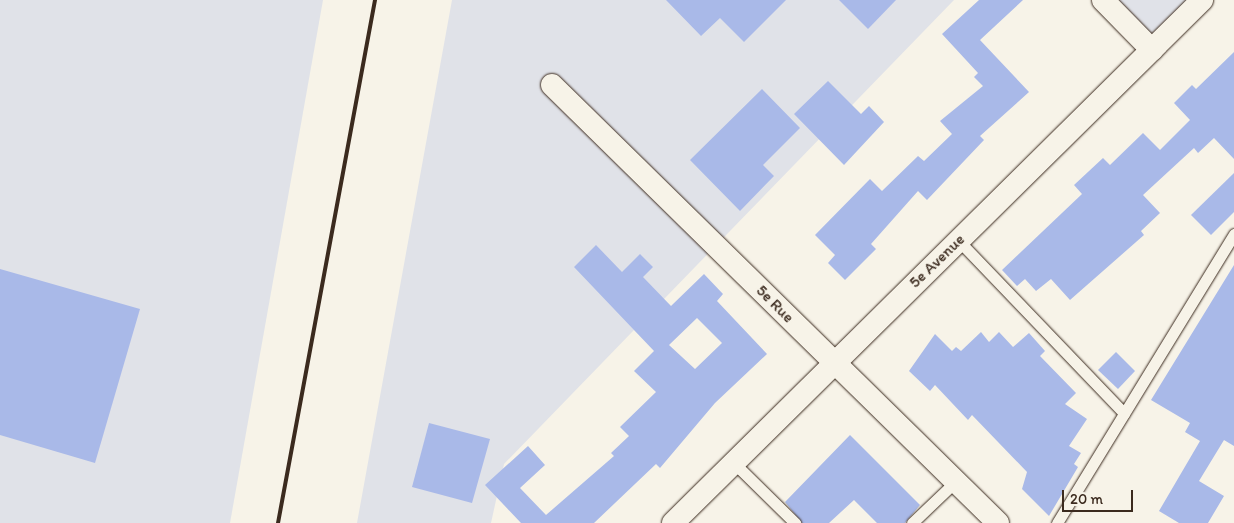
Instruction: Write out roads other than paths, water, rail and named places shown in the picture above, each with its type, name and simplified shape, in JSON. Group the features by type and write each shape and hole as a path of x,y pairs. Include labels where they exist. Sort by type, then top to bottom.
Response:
{"street":[{"path":"1103,0 1152,50"},
{"name":"5e Avenue","path":"673,523 734,463 832,361 1202,0"},
{"name":"5e Rue","path":"552,85 998,523"}],"lane":[{"path":"1057,523 1234,234"},
{"path":"958,240 1124,413"},
{"path":"734,463 795,523"},
{"path":"912,523 956,481"}],"railway":[{"path":"278,523 375,0"}]}
